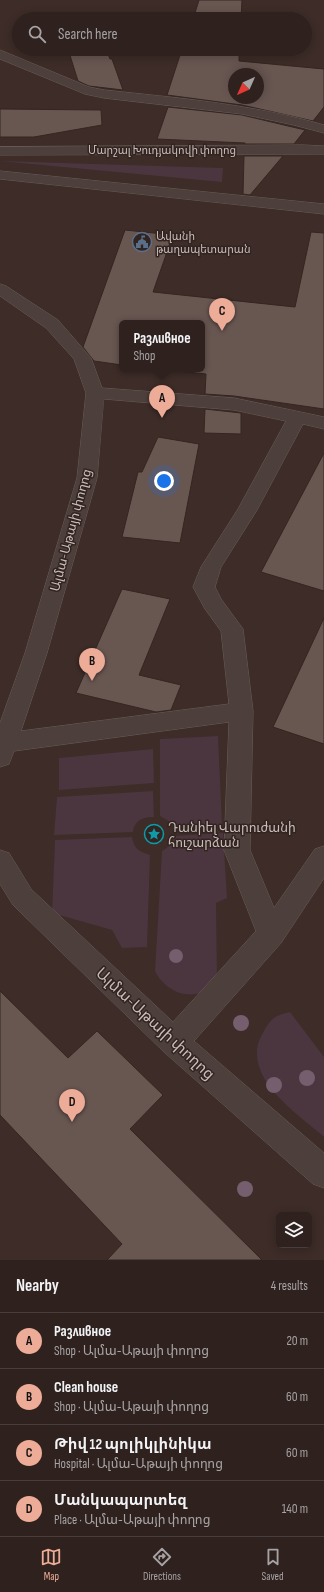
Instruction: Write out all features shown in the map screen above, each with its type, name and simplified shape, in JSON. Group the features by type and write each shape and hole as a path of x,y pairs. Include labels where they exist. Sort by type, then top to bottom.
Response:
{"street":[{"path":"0,54 85,90 104,94 278,116 324,129"},
{"name":"Մարշալ Խուդյակովի փողոց","path":"0,151 324,150"},
{"path":"0,175 324,209"},
{"name":"Ալմա-Աթայի փողոց","path":"0,289 52,324 82,358 95,393 87,478 36,653 2,750"},
{"path":"95,393 234,404 324,423"},
{"path":"270,934 237,850 241,711 232,629 204,587 211,567 247,510 297,418"},
{"path":"2,750 241,711"},
{"path":"174,1042 270,934 324,857"},
{"name":"Ալմա-Աթայի փողոց","path":"0,861 22,897 174,1042 324,1173"}],"shaded area":[{"path":"0,161 223,168 222,182"},
{"path":"218,736 222,825 174,827 172,823 160,816 160,739"},
{"path":"153,749 154,783 59,790 59,758"},
{"path":"153,791 154,817 146,817 137,822 133,832 54,835 57,797"},
{"path":"223,833 227,898 216,903 217,978 204,991 197,994 182,994 163,983 155,971 162,851 170,845 174,836"},
{"path":"132,837 134,844 138,849 143,853 150,855 147,947 122,948 112,930 52,913 55,840"},
{"path":"290,1012 324,1057 324,1137 278,1097 268,1085 261,1072 257,1058 258,1043 268,1024 277,1016"}],"building":[{"path":"199,0 242,0 241,12 195,12"},
{"path":"70,56 109,56 110,59 112,59 123,90 89,86 78,81"},
{"path":"180,56 239,56 239,61 324,69 324,107 313,121 234,104 264,104 264,68 228,68 228,103 167,95"},
{"path":"168,107 242,115 305,130 294,144 245,144 157,139"},
{"path":"0,109 101,110 102,125 34,137 0,137"},
{"path":"244,156 283,156 250,195 243,194"},
{"path":"125,230 173,235 153,292 295,307 311,232 324,233 324,409 234,396 205,394 206,374 187,372 205,372 205,320 119,320 119,365 94,361 83,347"},
{"path":"205,409 241,413 241,434 204,433"},
{"path":"158,437 199,444 180,543 122,537 138,472 142,472"},
{"path":"324,453 324,591 261,572"},
{"path":"122,589 170,599 139,675 181,685 171,710 156,712 76,693"},
{"path":"324,618 324,744 273,727"},
{"path":"0,991 68,1058 97,1031 163,1095 130,1129 262,1260 107,1260 122,1244 0,1115"}],"place":[{"name":"Ավանի թաղապետարան","path":"142,242"},
{"name":"Թիվ 12 պոլիկլինիկա","path":"222,331"},
{"name":"Разливное","path":"162,418"},
{"name":"Clean house","path":"92,681"},
{"name":"Դանիել Վարուժանի հուշարձան","path":"154,834"},
{"name":"Մանկապարտեզ","path":"72,1122"}]}
